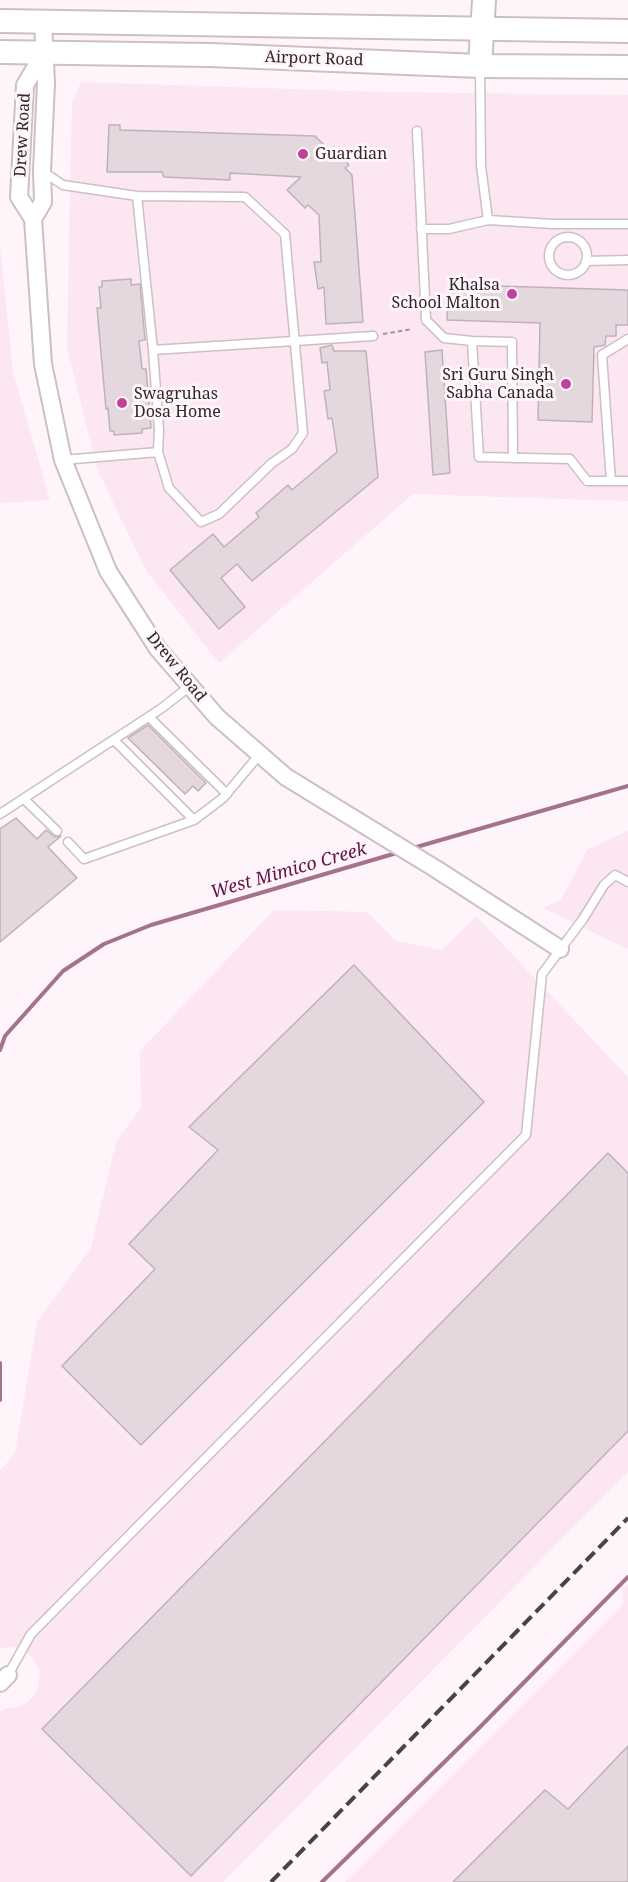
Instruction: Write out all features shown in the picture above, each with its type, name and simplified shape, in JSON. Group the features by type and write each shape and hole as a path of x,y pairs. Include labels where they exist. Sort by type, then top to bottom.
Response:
{"main road":[{"path":"480,66 484,0"},
{"name":"Airport Road","path":"0,21 628,31"},
{"name":"Airport Road","path":"0,52 210,55 480,66 628,67"}],"street":[{"name":"Drew Road","path":"33,219 43,202 46,83 43,22"},
{"name":"Drew Road","path":"44,53 25,85 19,197 33,219 43,364 63,460 108,571 158,649 217,717 286,777 436,869 560,949"}],"lane":[{"path":"480,66 482,166 488,220"},
{"path":"417,131 426,320 444,338 512,342 513,458"},
{"path":"42,171 63,185 137,196 244,197 285,234 303,433 291,449 272,463 219,514 201,522 169,488 158,452 159,430 153,350 137,196"},
{"path":"421,229 449,229 488,220 553,224 628,224"},
{"path":"553,224 561,238"},
{"path":"561,238 578,240 586,249 584,266 574,274 567,275 556,270 552,265 550,252 561,238"},
{"path":"586,261 628,260"},
{"path":"153,350 373,336"},
{"path":"611,482 602,355 628,339"},
{"path":"472,341 480,457 570,459 587,481 628,482"},
{"path":"63,460 158,452"},
{"path":"0,814 149,717 190,686"},
{"path":"149,717 227,794"},
{"path":"114,740 194,820"},
{"path":"68,842 84,859 194,820 227,794 260,754"},
{"path":"24,799 57,831"},
{"path":"4,1679 30,1635 526,1135 542,974 583,919 604,885 615,875 628,882"}],"path":[{"path":"373,336 412,329"}],"shaded area":[{"path":"81,82 379,92 628,95 628,501 413,494 219,663 147,572 97,469 67,347 72,103"},
{"path":"0,246 13,372 50,500 0,503"},
{"path":"628,831 628,949 543,908 561,900 587,850"},
{"path":"274,910 367,912 396,941 442,950 476,916 628,1077 628,1472 223,1882 0,1882 0,1712 5,1708 15,1708 25,1704 33,1697 40,1677 33,1658 25,1651 15,1647 0,1648 0,1471 15,1453 37,1322 91,1248 116,1142 141,1108 140,1051"},
{"path":"628,1584 628,1882 345,1882 624,1603 622,1590"}],"building":[{"path":"109,125 120,125 120,130 315,136 330,151 334,147 349,165 345,168 352,175 363,322 326,324 324,287 318,289 314,262 321,262 319,215 308,205 305,208 287,190 301,177 230,173 230,180 164,177 162,172 107,172"},
{"name":"Sri Guru Singh Sabha Canada","path":"449,278 464,278 464,285 628,290 628,325 616,325 616,336 606,336 605,345 594,347 592,422 538,420 540,323 447,320"},
{"path":"131,279 131,285 140,284 145,340 139,341 142,369 146,369 151,428 142,429 142,433 114,435 114,431 110,431 108,408 106,409 97,308 101,308 99,287 102,287 102,281"},
{"path":"332,345 334,351 366,351 378,477 252,581 237,564 221,578 245,607 219,629 170,570 213,534 224,547 259,517 256,513 288,485 292,490 337,452 332,418 328,419 324,391 330,390 327,362 322,363 320,348"},
{"path":"442,350 450,473 433,475 425,352"},
{"path":"148,725 206,783 198,791 193,786 185,794 128,738"},
{"path":"16,818 37,839 46,830 55,837 61,836 48,847 77,878 0,942 0,829"},
{"path":"354,965 484,1102 141,1445 62,1366 155,1269 129,1244 218,1150 189,1127"},
{"path":"608,1153 628,1173 628,1431 191,1876 42,1729"},
{"path":"628,1746 628,1882 453,1882 545,1790 568,1809"}],"waterway":[{"name":"West Mimico Creek","path":"413,848 628,786"},
{"name":"West Mimico Creek","path":"0,1050 5,1036 63,971 104,944 151,925 400,852"},
{"name":"West Mimico Creek","path":"0,1363 0,1400"},
{"path":"322,1882 628,1577"}],"railway":[{"path":"271,1882 628,1518"}],"place":[{"name":"Guardian","path":"303,154"},
{"name":"Khalsa School Malton","path":"512,294"},
{"name":"Sri Guru Singh Sabha Canada","path":"566,384"},
{"name":"Swagruhas Dosa Home","path":"122,403"}]}
